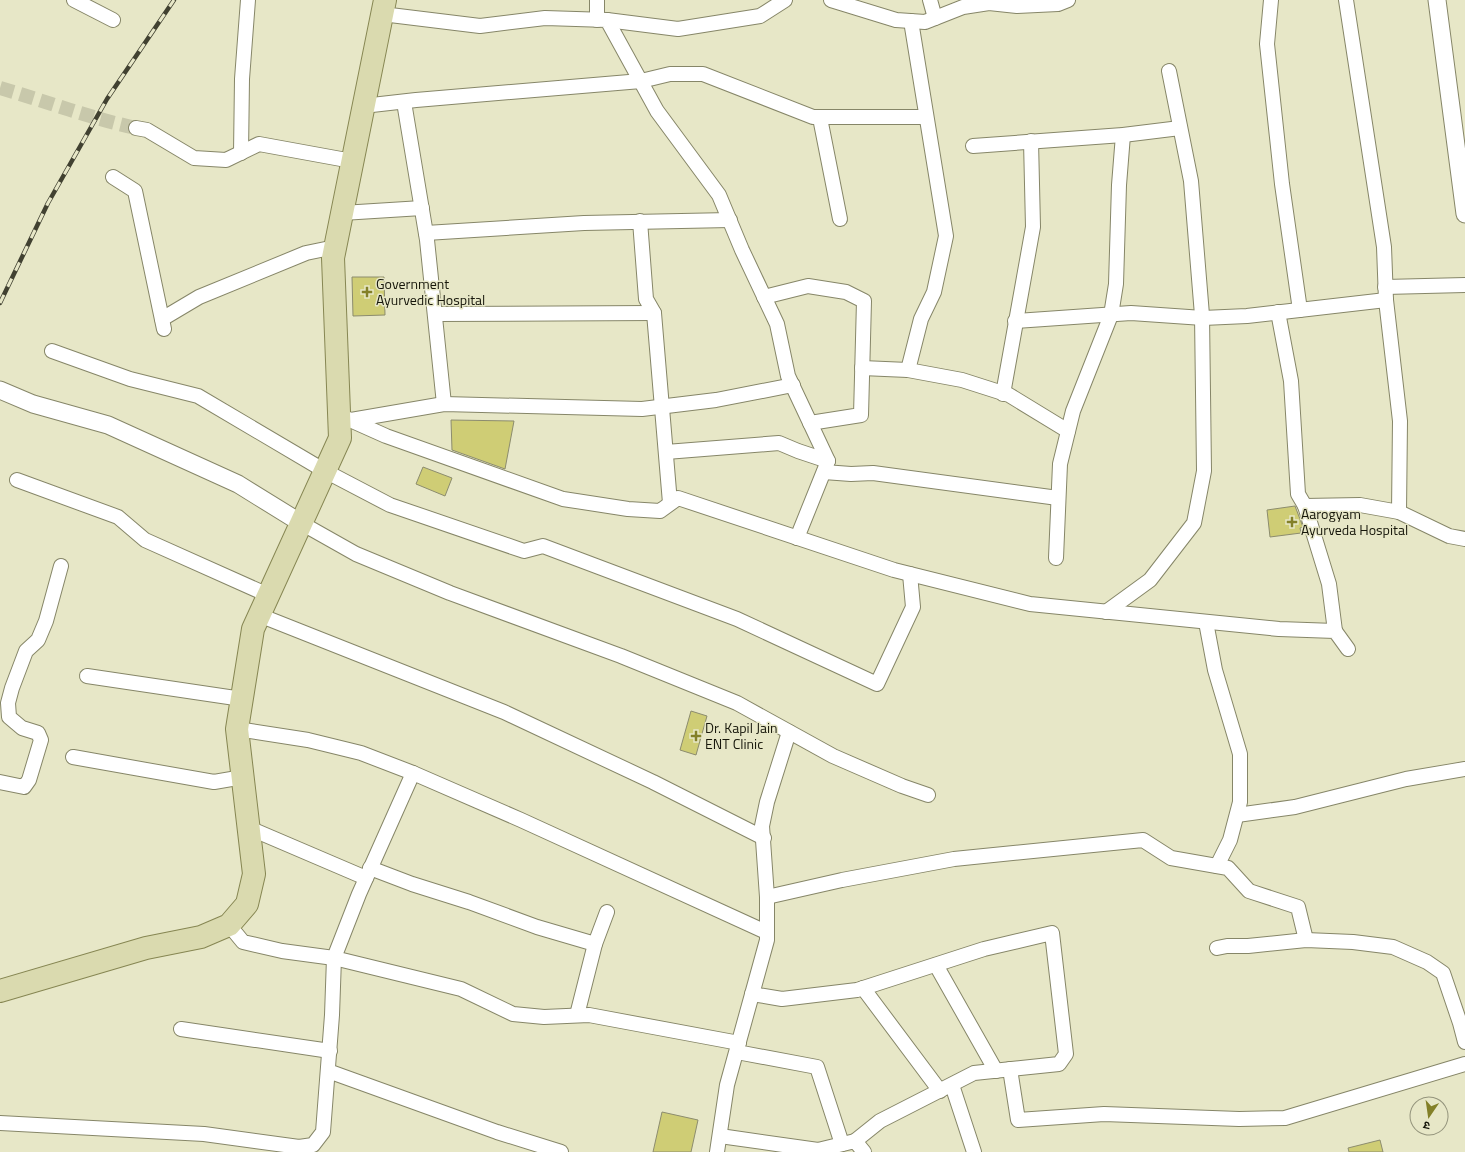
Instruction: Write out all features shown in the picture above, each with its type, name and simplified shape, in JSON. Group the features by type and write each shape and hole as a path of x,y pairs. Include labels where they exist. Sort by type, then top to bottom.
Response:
{"main road":[{"path":"0,991 146,948 201,937 229,925 247,904 254,874 237,729 253,629 340,438 345,417 333,258 383,7"}],"street":[{"path":"74,0 113,20"},
{"path":"241,153 242,79 248,0"},
{"path":"597,0 602,20 657,111 720,195 742,250 777,324 788,376 810,423 826,466 797,538"},
{"path":"831,0 896,20 925,22 963,7 989,4 1017,6 1026,3 1058,4 1068,0"},
{"path":"930,0 935,18"},
{"path":"1271,0 1267,44 1282,184 1300,310"},
{"path":"1346,0 1384,247 1385,293 1400,421 1399,512"},
{"path":"1437,0 1460,143 1465,208"},
{"path":"383,7 480,26 546,18 602,20 678,29 760,16 778,2"},
{"path":"908,370 921,319 934,292 946,236 911,21"},
{"path":"1106,612 1150,580 1194,523 1204,470 1202,318 1191,181 1169,71"},
{"path":"363,106 640,81 670,74 703,74 813,117 926,117"},
{"path":"404,102 426,233 444,404"},
{"path":"820,118 840,218"},
{"path":"136,128 147,130 194,158 226,160 259,144 352,161"},
{"path":"973,146 1123,135 1180,128"},
{"path":"1056,558 1060,464 1073,411 1111,315 1116,284 1119,185 1123,135"},
{"path":"1003,394 1033,227 1031,141"},
{"path":"112,177 135,190 163,324 206,294 306,253 335,247"},
{"path":"342,212 422,208"},
{"path":"426,233 584,223 730,220"},
{"path":"640,221 646,300 654,313 670,503"},
{"path":"1015,321 1131,313 1202,318 1278,312 1300,310 1385,293 1465,285"},
{"path":"764,297 808,286 846,292 864,301 861,415 810,423"},
{"path":"1278,312 1291,381 1298,494 1305,506 1329,584 1335,631 1348,649"},
{"path":"435,314 654,313"},
{"path":"52,351 130,379 198,396 325,471 390,505 524,551 543,546 737,619 877,684 913,607 910,574"},
{"path":"862,368 908,370 962,380 1008,395 1068,430"},
{"path":"345,417 444,404 642,409 716,400 793,385"},
{"path":"0,390 33,404 108,425 122,431 238,484 301,523 356,554 450,593 621,656 737,703 833,756 928,796"},
{"path":"345,417 386,436 563,499 628,509 660,511 678,498 894,570 1030,604 1279,629 1335,631"},
{"path":"666,452 779,443 826,466 851,474 873,473 1058,498"},
{"path":"17,480 118,517 145,540 268,595"},
{"path":"1305,506 1360,505 1399,512 1449,536 1465,539"},
{"path":"0,782 24,787 29,780 41,740 38,733 22,728 9,717 8,703 26,651 38,640 46,621 60,566"},
{"path":"259,615 504,712 653,782 764,838"},
{"path":"1206,622 1215,670 1240,754 1240,802 1230,840 1217,866"},
{"path":"87,676 242,699"},
{"path":"237,729 308,740 361,753 413,773 521,820 766,932"},
{"path":"717,1152 727,1085 767,940 767,897 762,826 767,802 789,732"},
{"path":"73,757 214,782 242,777"},
{"path":"1237,815 1295,807 1406,779 1465,769"},
{"path":"0,1123 204,1134 299,1147 313,1146 314,1148 324,1132 330,1051 334,958 368,873 413,773"},
{"path":"248,828 368,873 412,884 469,902 537,927 595,944"},
{"path":"767,897 842,880 954,859 1143,840 1171,858 1228,868 1249,891 1298,907 1306,940"},
{"path":"577,1016 595,944 607,912"},
{"path":"229,925 244,942 282,951 334,958 461,988 513,1014 544,1017 590,1015 817,1067 854,1146"},
{"path":"720,1136 818,1150 854,1146 880,1122 974,1073 1059,1064 1066,1054 1052,933 984,949 857,990 782,999 752,994"},
{"path":"1217,948 1306,940 1353,942 1393,947 1427,962 1443,973 1465,1042"},
{"path":"936,964 996,1071"},
{"path":"863,988 946,1088 974,1152"},
{"path":"181,1030 330,1051"},
{"path":"1010,1070 1018,1120 1104,1114 1239,1119 1285,1118 1465,1064"},
{"path":"328,1071 497,1132 555,1151"}],"building":[{"path":"352,277 384,277 385,315 353,316"},
{"path":"451,420 514,421 505,469 452,450"},
{"path":"423,467 452,478 445,496 416,484"},
{"path":"1295,506 1303,527 1300,528 1301,533 1270,537 1267,510"},
{"path":"691,711 707,716 696,755 680,750"},
{"path":"662,1112 698,1120 691,1152 653,1152"},
{"path":"1380,1140 1383,1152 1349,1152 1348,1148"}],"tunnel":[{"path":"0,88 136,128"}],"railway":[{"path":"0,303 48,203 107,99 174,0"}],"place":[{"name":"Government Ayurvedic Hospital","path":"367,292"},
{"name":"Aarogyam Ayurveda Hospital","path":"1292,522"},
{"name":"Dr. Kapil Jain ENT Clinic","path":"696,736"}]}
